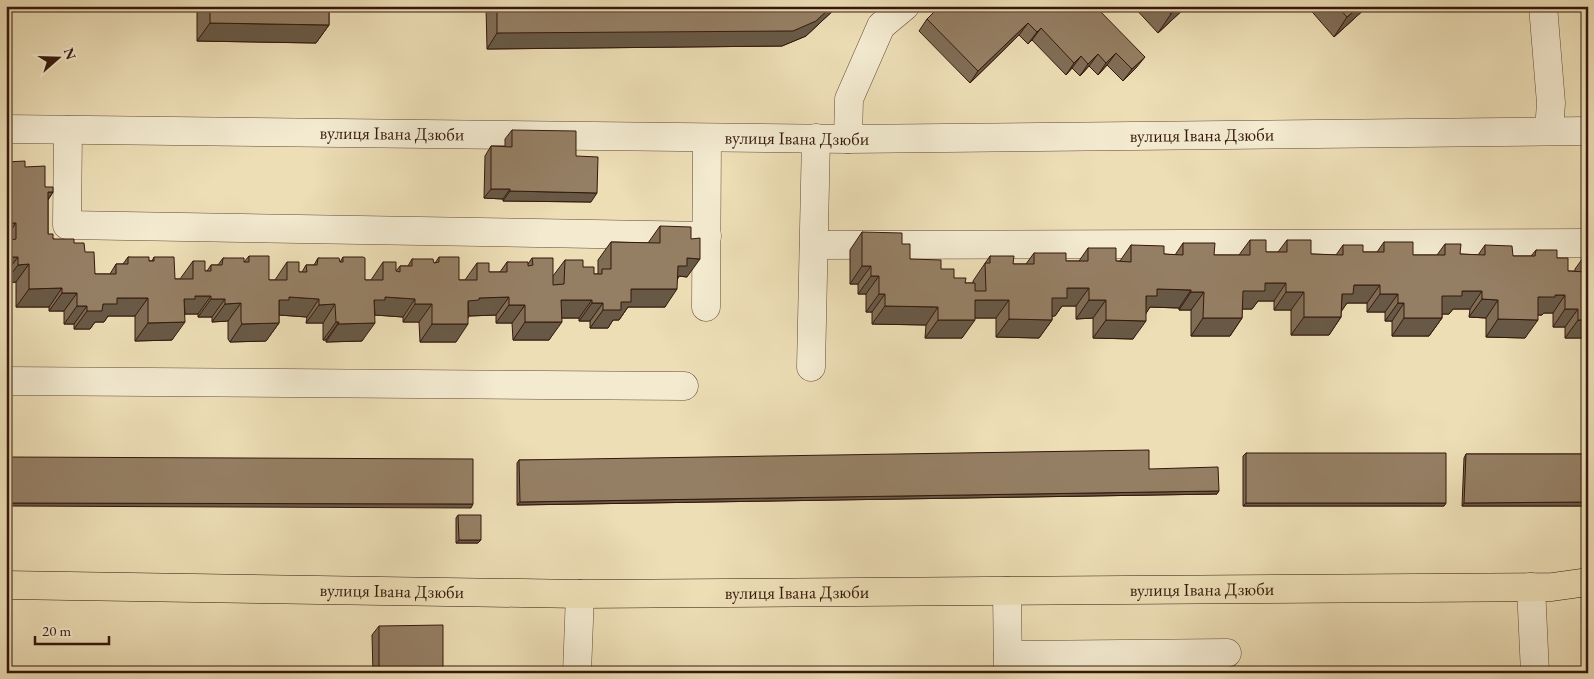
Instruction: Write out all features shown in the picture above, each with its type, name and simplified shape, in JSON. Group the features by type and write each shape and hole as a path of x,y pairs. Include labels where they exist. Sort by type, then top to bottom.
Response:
{"main road":[{"name":"вулиця Івана Дзюби","path":"6,585 580,594 1552,587 1588,582"}],"street":[{"path":"848,139 849,99 881,26 905,6"},
{"path":"1544,6 1551,103 1549,131"},
{"name":"вулиця Івана Дзюби","path":"6,129 848,139 1588,131"},
{"path":"68,130 67,225 707,236"},
{"path":"706,307 707,138"},
{"path":"811,367 816,138"},
{"path":"814,245 1588,243"},
{"path":"6,381 684,386"},
{"path":"1531,587 1535,673"},
{"path":"1007,590 1008,664 1226,654"},
{"path":"577,673 580,594"}],"building":[{"path":"210,6 329,6 329,25 210,23"},
{"path":"497,6 832,6 816,21 793,31 497,33"},
{"path":"940,6 1095,6 1145,57 1132,69 1116,53 1106,63 1098,54 1088,64 1081,56 1074,63 1041,28 1037,32 1028,23 978,71 927,19"},
{"path":"1164,6 1179,6 1171,14"},
{"path":"1337,6 1360,6 1347,17"},
{"path":"512,130 576,131 576,156 598,157 597,193 491,189 491,146 512,147"},
{"path":"25,161 25,167 45,166 45,187 53,187 53,192 48,192 48,234 53,234 53,239 74,239 74,243 84,243 85,252 94,252 95,274 116,274 116,264 128,264 128,257 149,257 149,261 154,261 154,257 174,257 175,279 193,279 193,261 205,261 205,271 211,271 211,265 222,265 223,258 244,258 244,262 249,262 249,256 269,256 269,280 287,280 287,262 299,262 299,272 307,272 306,265 317,265 318,258 339,258 340,262 343,262 343,257 363,257 365,258 365,280 383,280 383,262 396,262 396,271 400,272 400,266 412,266 412,259 433,259 434,263 439,262 439,257 459,257 459,280 477,280 477,263 489,263 489,272 507,272 507,262 528,262 528,266 533,265 532,258 553,258 553,285 564,284 565,260 583,260 583,267 594,267 594,274 602,274 602,269 611,269 611,242 660,243 660,226 691,227 691,239 700,238 700,259 687,258 687,266 678,266 677,289 631,289 631,302 621,302 621,310 603,310 603,303 592,303 592,300 561,300 562,322 525,322 525,305 509,305 509,297 479,298 479,300 468,301 468,324 432,324 432,304 415,304 415,299 385,297 385,300 374,300 375,323 338,324 339,322 336,322 335,304 319,305 319,299 289,297 289,300 279,300 279,323 242,324 241,303 225,304 225,299 211,299 211,296 195,296 195,299 184,299 185,322 148,323 148,298 117,298 117,304 103,304 102,311 87,311 87,306 77,306 77,293 62,293 62,288 29,289 29,264 18,265 18,257 11,257 11,240 16,239 16,223 11,223 11,217 7,218 6,199 6,162"},
{"path":"862,232 902,233 902,244 910,244 910,259 941,260 941,269 954,269 954,278 966,278 965,283 975,283 975,291 986,291 985,263 990,263 990,256 1014,256 1013,264 1034,264 1034,253 1066,253 1066,261 1088,261 1088,248 1116,248 1116,261 1131,262 1131,245 1164,246 1164,254 1183,255 1183,243 1215,243 1214,255 1250,255 1250,240 1266,240 1266,252 1287,252 1287,240 1311,240 1311,254 1343,255 1343,245 1363,245 1363,252 1384,252 1384,242 1413,242 1413,255 1445,255 1445,244 1461,244 1460,254 1485,255 1485,245 1512,246 1513,256 1535,256 1536,250 1557,250 1557,258 1568,258 1568,271 1587,272 1588,251 1588,320 1578,320 1578,309 1565,309 1565,295 1538,297 1538,320 1498,319 1498,300 1482,299 1482,291 1462,291 1462,296 1442,296 1442,318 1404,318 1404,303 1398,303 1398,294 1380,294 1380,285 1354,285 1353,294 1342,294 1341,317 1304,317 1304,292 1286,292 1286,283 1265,283 1265,291 1243,291 1242,318 1203,318 1204,292 1157,289 1157,296 1146,296 1146,321 1106,320 1106,300 1089,300 1089,288 1067,288 1067,298 1052,298 1052,320 1009,319 1009,300 975,300 975,320 938,320 938,307 885,306 885,294 879,294 879,276 871,276 871,266 862,266"},
{"path":"1149,450 1149,469 1218,467 1219,491 520,502 519,460"},
{"path":"1246,453 1446,453 1446,503 1246,503"},
{"path":"1466,454 1588,454 1588,502 1464,503"},
{"path":"6,457 473,459 473,504 6,503"},
{"path":"458,515 481,515 481,540 459,540"},
{"path":"443,625 443,673 379,673 379,626"}]}
